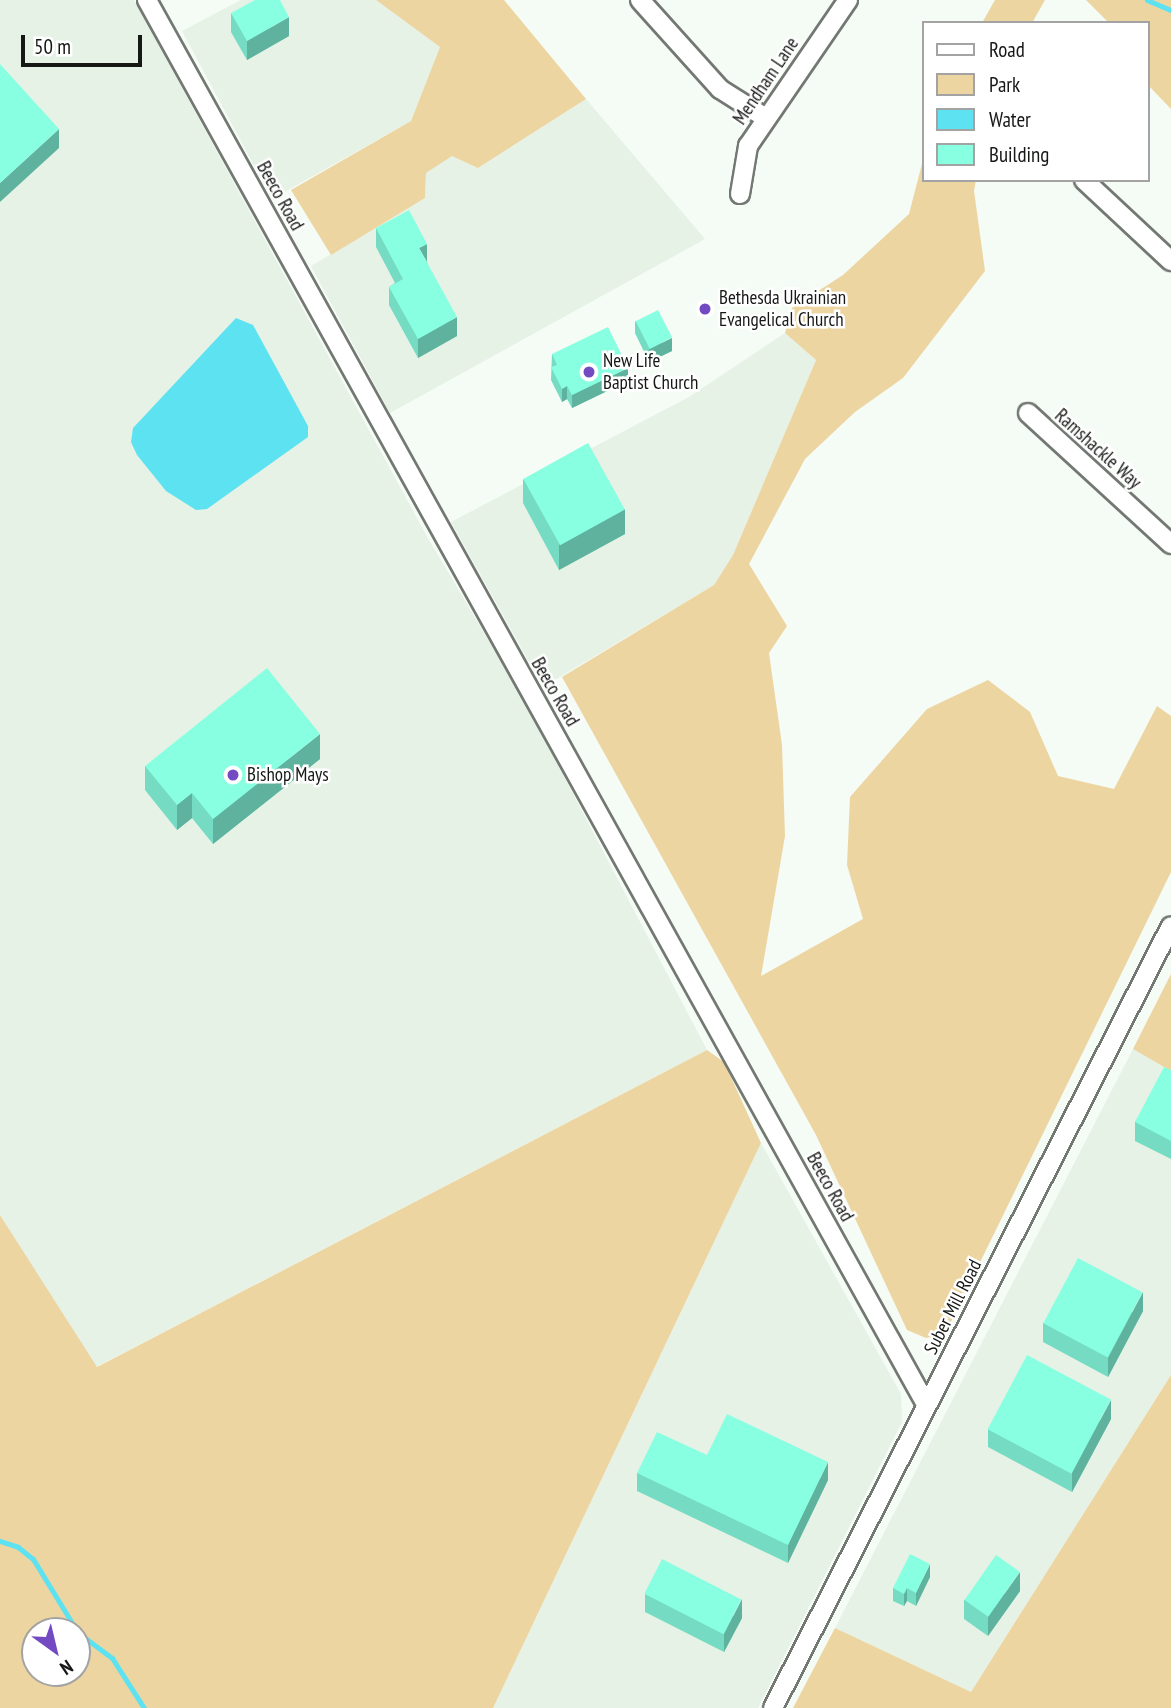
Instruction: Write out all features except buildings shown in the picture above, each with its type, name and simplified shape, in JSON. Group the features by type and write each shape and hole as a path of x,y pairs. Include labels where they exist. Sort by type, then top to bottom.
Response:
{"street":[{"name":"Beeco Road","path":"147,0 926,1404"},
{"path":"640,0 720,89 766,118"},
{"name":"Mendham Lane","path":"740,194 748,146 848,0"},
{"path":"1086,182 1171,261"},
{"name":"Ramshackle Way","path":"1028,413 1171,544"},
{"name":"Suber Mill Road","path":"772,1708 1171,926"}],"shaded area":[{"path":"0,0 134,0 429,540 525,702 707,1050 96,1367 0,1215"},
{"path":"241,0 376,0 440,47 411,121 272,199 182,31"},
{"path":"586,99 705,239 390,413 311,266 425,198 426,173 452,155 478,168"},
{"path":"785,333 816,360 733,555 714,585 543,687 451,522 689,397"},
{"path":"1133,1049 1171,1071 1171,1375 971,1692 835,1628"},
{"path":"761,1143 901,1394 902,1422 758,1708 493,1708"}],"green space":[{"path":"376,0 504,0 586,99 478,168 452,156 426,173 425,198 331,255 291,190 411,121 440,47"},
{"path":"995,0 1045,0 1033,21 983,21"},
{"path":"1086,0 1171,0 1171,109 1150,87 1150,21 1107,21"},
{"path":"922,164 922,182 976,182 974,191 985,271 903,378 855,412 805,459 749,564 787,626 769,653 782,745 785,836 761,976 863,919 847,865 850,797 927,709 988,680 1030,712 1058,776 1114,789 1157,706 1171,716 1171,872 945,1334 926,1338 907,1330 816,1135 562,677 714,585 733,555 816,360 785,333 792,308 843,275 909,214"},
{"path":"1171,974 1171,1071 1133,1049"},
{"path":"707,1050 724,1062 761,1143 493,1708 0,1708 0,1215 97,1367"},
{"path":"1171,1375 1171,1708 793,1708 835,1628 971,1692"}],"water":[{"path":"236,318 253,325 308,426 308,437 207,509 196,510 166,491 137,455 131,442 133,428"}],"waterway":[{"path":"1147,0 1171,10"},
{"path":"0,1541 18,1547 33,1559 68,1617"},
{"path":"91,1642 112,1658 144,1708"}],"place":[{"name":"Bethesda Ukrainian Evangelical Church","path":"705,309"},
{"name":"New Life Baptist Church","path":"589,372"},
{"name":"Bishop Mays","path":"233,775"}]}
